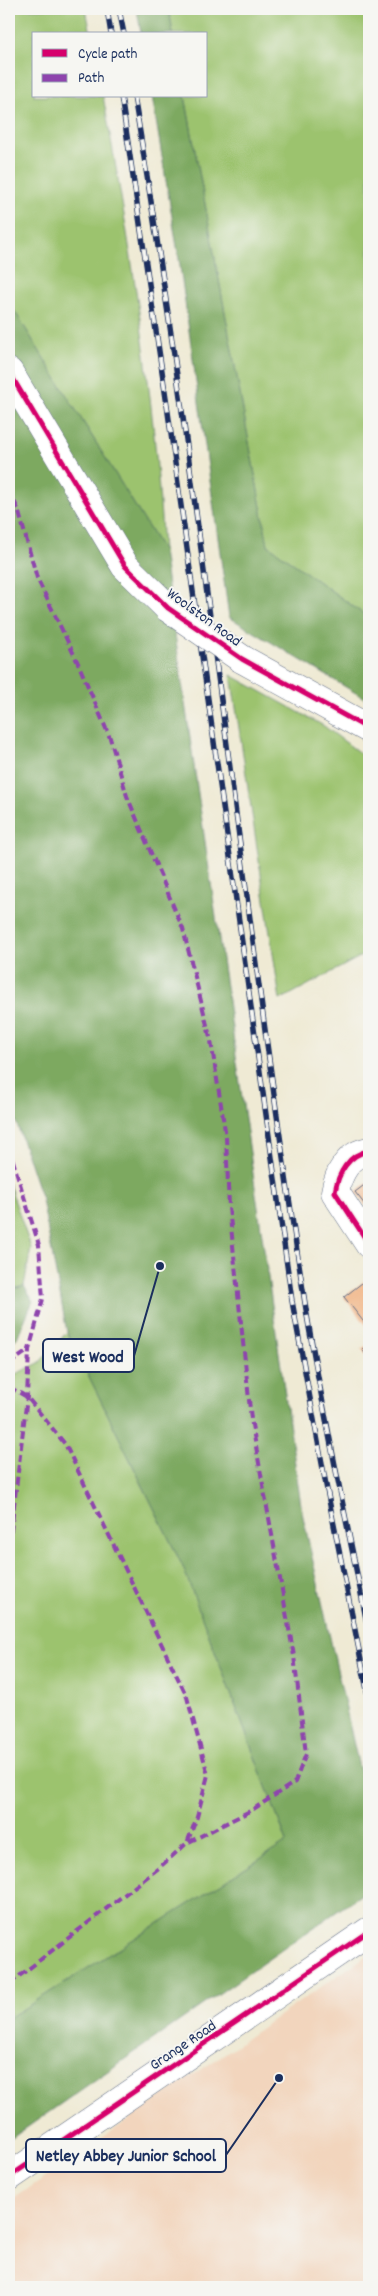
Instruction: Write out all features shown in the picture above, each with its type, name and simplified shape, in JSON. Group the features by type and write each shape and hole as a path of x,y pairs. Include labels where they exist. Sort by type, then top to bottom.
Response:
{"street":[{"name":"Woolston Road","path":"9,372 125,566 168,608 242,659 369,729"},
{"path":"369,1151 348,1162 338,1174 335,1192 369,1244"},
{"name":"Grange Road","path":"9,2178 369,1931"}],"shaded area":[{"path":"369,1954 369,2287 9,2287 9,2202"}],"green space":[{"path":"9,9 86,9 91,32 32,32 32,98 103,98 123,209 148,379 163,551 9,302"},
{"path":"137,9 169,9 173,32 141,32"},
{"path":"169,9 355,9 369,19 369,618 268,545 185,98 208,98 208,32 173,32"},
{"path":"152,98 185,98 268,545 369,618 369,701 229,617 179,259"},
{"path":"9,302 163,551 302,1512 369,1812 369,1889 9,2140 9,2018 287,1842 183,1567 67,1332 42,1200 9,1100"},
{"path":"231,675 324,726 369,760 369,952 280,1000"},
{"path":"9,1184 31,1248 24,1286 9,1290"},
{"path":"24,1286 33,1301 17,1338 9,1345 9,1290"},
{"path":"67,1332 183,1567 287,1842 9,2018 9,1377 39,1363"}],"building":[{"path":"367,1183 369,1185 369,1210 355,1192"},
{"path":"367,1279 369,1283 369,1324 367,1326 344,1297"},
{"path":"369,1344 369,1359 362,1349"}],"railway":[{"path":"107,9 111,32"},
{"path":"119,9 124,32"},
{"path":"121,98 166,398 292,1301 369,1700"},
{"path":"134,98 180,397 261,1002 305,1303 327,1427 369,1633"}],"marked path":[{"path":"9,491 18,509 37,578 78,663 110,738 127,796 183,929 211,1041 226,1137 229,1207 251,1419 294,1656 306,1754 295,1782 252,1810 187,1843"},
{"path":"9,1148 39,1245 43,1299 29,1350 27,1397 9,1547"},
{"path":"9,1364 29,1350"},
{"path":"9,1387 27,1397 65,1444 187,1697 208,1775 197,1817 187,1843 160,1867 9,1984"}],"cycle path":[{"path":"9,372 125,566 168,608 242,659 369,729"},
{"path":"369,1151 355,1156 345,1166 335,1192 369,1244"},
{"path":"9,2177 369,1931"}],"place":[{"name":"West Wood","path":"160,1266"},
{"name":"Netley Abbey Junior School","path":"279,2078"}]}
